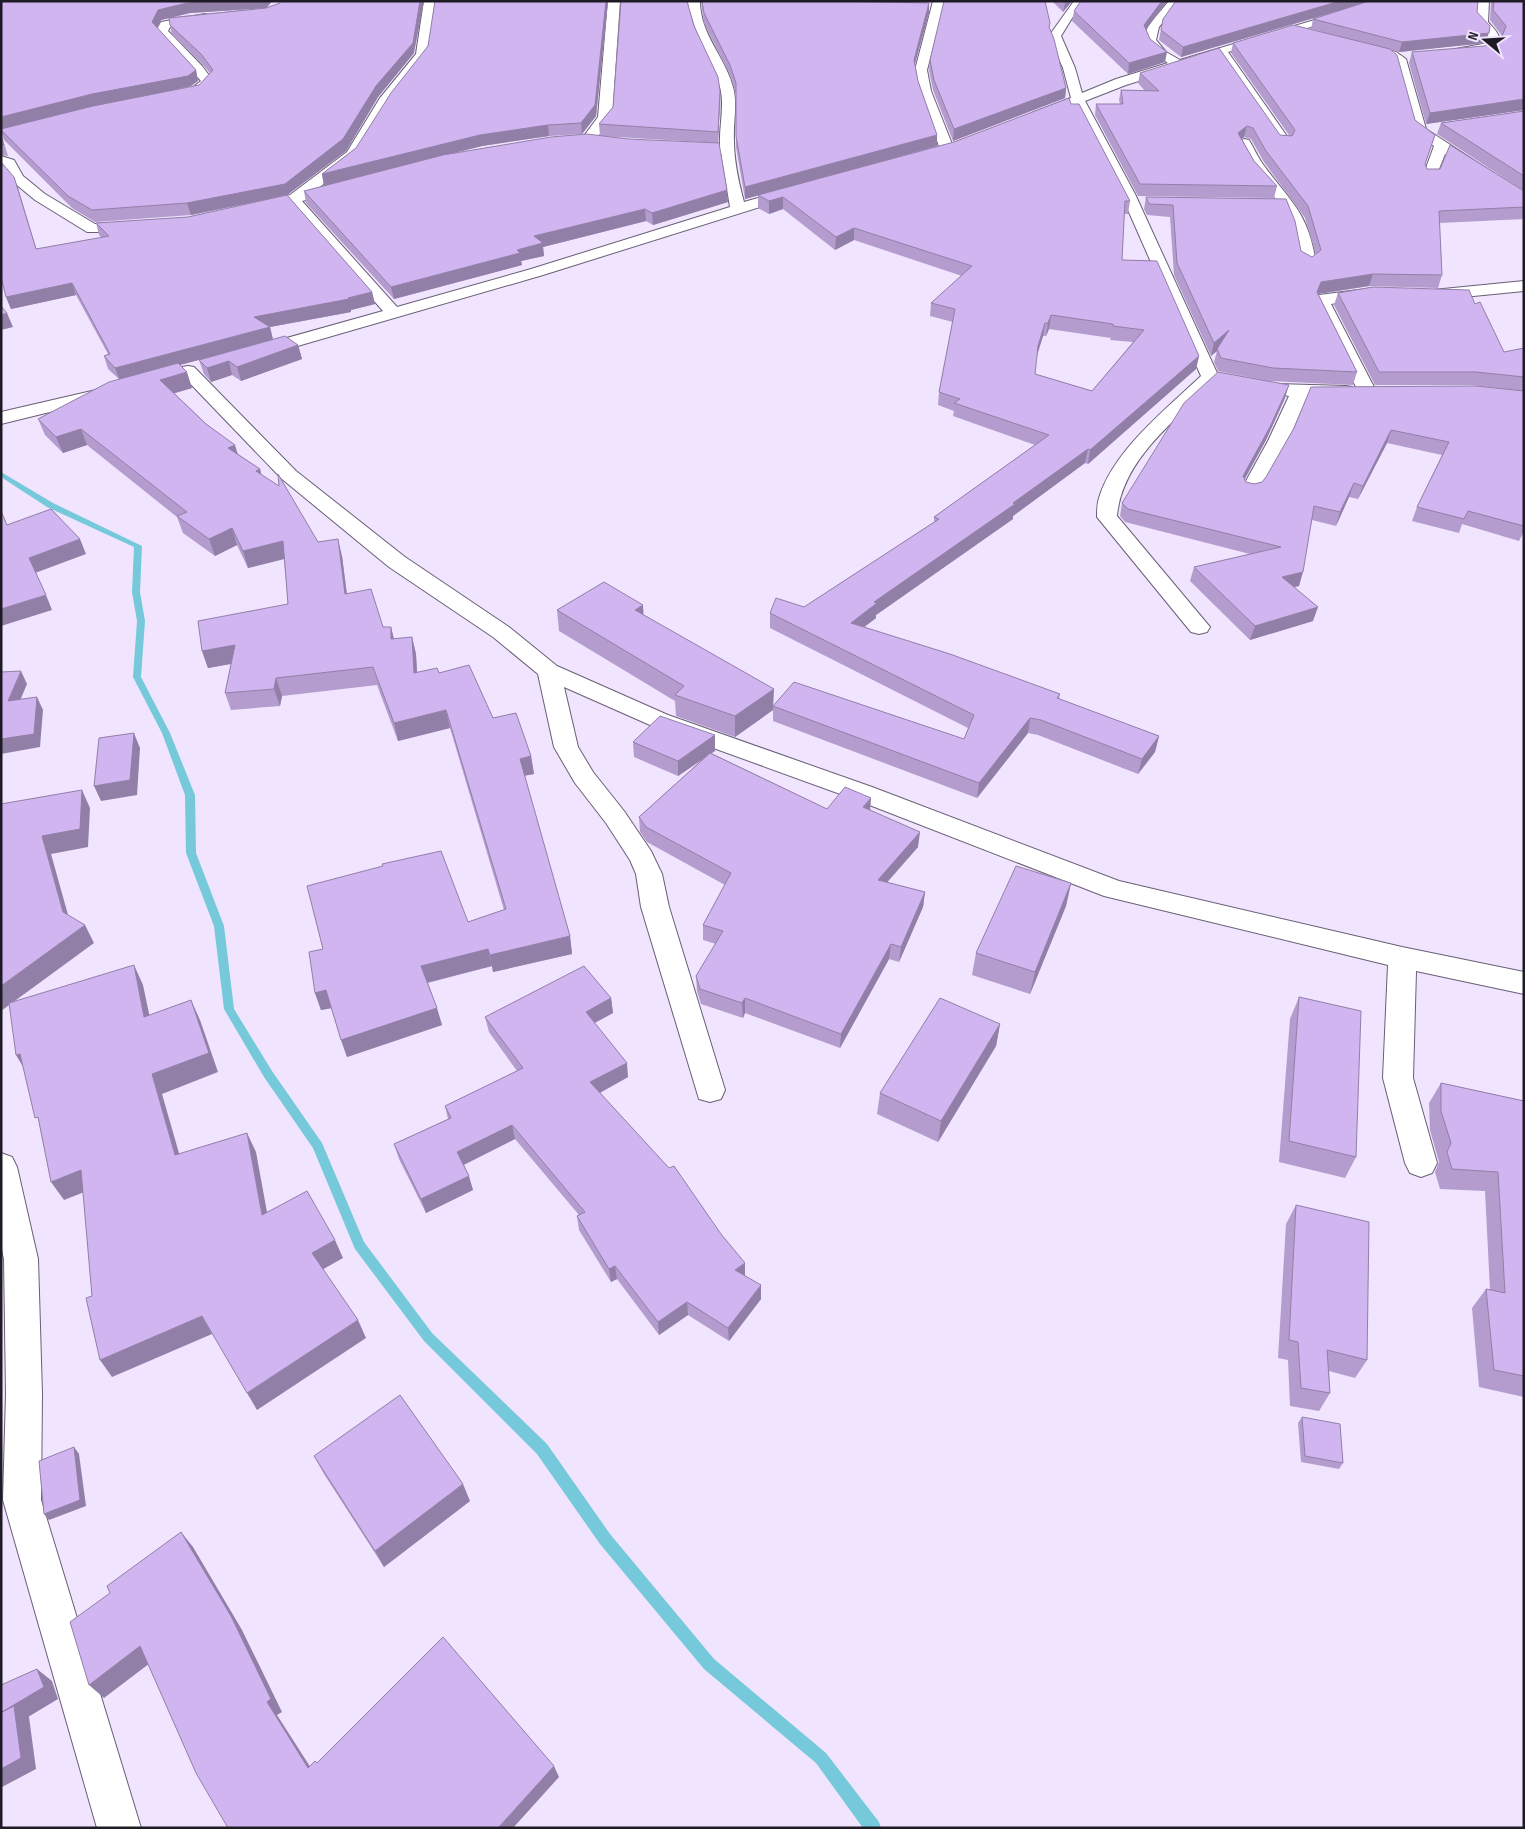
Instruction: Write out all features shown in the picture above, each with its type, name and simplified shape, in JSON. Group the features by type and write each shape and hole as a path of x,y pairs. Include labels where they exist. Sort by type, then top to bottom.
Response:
{"street":[{"path":"293,200 352,156 385,101 422,55 430,1"},
{"path":"588,140 592,132 605,118 614,1"},
{"path":"694,1 696,21 703,42 726,86 727,150 732,186 738,207"},
{"path":"1081,1 1073,8 1055,36 1070,68 1078,100 1131,202 1210,377"},
{"path":"1174,1 1151,27 1150,40 1157,52 1179,63"},
{"path":"1027,120 1121,82 1179,63 1392,1"},
{"path":"1443,54 1492,47 1495,36 1482,22 1483,1"},
{"path":"936,5 921,70 925,91 947,149"},
{"path":"1318,7 1334,17"},
{"path":"168,97 196,91 208,82 202,71 169,41 162,31 165,24 176,20 220,16"},
{"path":"1292,29 1319,36"},
{"path":"1355,44 1392,54 1402,62 1420,131 1524,200"},
{"path":"1221,51 1250,90 1284,142"},
{"path":"1397,58 1415,56"},
{"path":"1420,131 1440,127"},
{"path":"572,140 604,142"},
{"path":"930,154 965,142"},
{"path":"1244,143 1253,163 1289,205 1304,236 1308,263"},
{"path":"1430,176 1441,145"},
{"path":"669,147 727,150"},
{"path":"1,160 9,163 17,178 40,197 92,229 144,226"},
{"path":"237,212 358,183"},
{"path":"244,355 536,272 738,207 809,187"},
{"path":"293,200 394,313"},
{"path":"1131,202 1151,202"},
{"path":"1269,205 1289,205"},
{"path":"1421,295 1450,295 1524,286"},
{"path":"1367,391 1322,304 1325,299 1341,296 1369,293 1393,294"},
{"path":"188,371 289,475 397,562 501,632 549,671 659,720 863,792 1114,889 1402,958 1524,983"},
{"path":"1210,377 1236,384 1299,393 1386,391"},
{"path":"1199,627 1107,517 1109,497 1121,473 1145,442 1210,377"},
{"path":"1,418 122,389"},
{"path":"1251,490 1278,442 1299,393"},
{"path":"549,671 566,747 584,777 642,858 649,874 655,907 710,1090"},
{"path":"1402,958 1398,1078 1421,1163"},
{"path":"1,1167 21,1260 13,1398 22,1500 119,1828"}],"building":[{"path":"1,1 218,1 187,3 158,10 152,22 196,70 188,76 92,94 1,117"},
{"path":"280,1 420,1 413,43 376,86 343,139 285,184 187,203 92,210 68,196 1,130 93,106 199,85 213,70 201,54 170,25 169,18 266,8 280,3"},
{"path":"435,1 606,1 595,105 581,123 548,125 480,135 322,174 356,148 391,93 428,46"},
{"path":"621,1 687,1 694,26 718,77 720,91 718,132 599,124 613,107"},
{"path":"702,1 929,3 914,60 918,81 937,135 745,187 736,136 736,83 730,65 704,13"},
{"path":"944,1 1045,1 1050,23 1049,27 1054,39 1066,88 954,129 934,80 930,60"},
{"path":"1081,1 1162,1 1144,25 1150,39 1167,52 1129,63 1074,11"},
{"path":"1176,1 1340,1 1183,47 1161,30 1163,19"},
{"path":"1369,1 1478,1 1477,12 1490,26 1489,33 1402,42 1313,19"},
{"path":"1494,1 1524,1 1524,99 1430,113 1412,52 1484,46 1500,42 1506,26 1493,10"},
{"path":"1293,25 1390,49 1397,55 1415,120 1435,135 1425,164 1427,169 1440,169 1450,145 1524,191 1524,207 1439,211 1442,275 1373,274 1321,282 1317,292 1357,372 1273,368 1221,358 1217,349 1229,330 1214,343 1177,263 1173,205 1149,204 1146,197 1286,199 1295,221 1301,251 1312,257 1321,250 1308,206 1266,151 1253,128 1247,126 1238,133 1254,161 1277,186 1140,184 1096,104 1123,104 1121,90 1159,91 1140,73 1219,48 1280,135 1292,136 1295,130 1233,43"},
{"path":"1069,98 1071,104 1079,104 1130,201 1125,201 1122,260 1157,261 1199,356 1090,450 1088,449 1013,503 1015,504 874,602 877,603 851,623 950,654 1060,694 1057,698 1159,736 1142,759 1041,720 1030,718 979,783 773,706 794,682 964,739 974,715 770,613 776,598 804,607 939,519 934,517 1049,435 954,403 960,399 939,392 955,309 931,303 972,266 854,228 836,237 783,197 769,201 758,195 954,142","holes":["1051,315 1113,324 1113,326 1144,330 1092,391 1035,374 1038,346 1045,323 1048,323"]},
{"path":"1524,111 1524,176 1441,123"},
{"path":"587,134 628,139 719,143 727,190 652,213 645,209 534,236 543,243 517,250 520,253 391,287 304,191 443,155 551,137"},
{"path":"1,162 14,177 36,249 109,236 96,223 188,217 287,195 372,292 349,299 254,317 270,327 115,368 104,356 110,354 72,283 6,297 1,277"},
{"path":"1373,287 1469,290 1475,304 1480,302 1504,352 1524,348 1524,377 1476,372 1379,372 1338,293"},
{"path":"1,306 7,313 1,315"},
{"path":"285,336 298,345 237,367 229,361 207,368 199,360"},
{"path":"178,363 187,372 160,380 206,424 235,445 228,448 260,469 256,471 279,486 278,474 318,542 338,539 345,594 371,589 383,627 391,627 391,639 412,637 414,673 437,668 439,673 469,665 493,718 516,713 531,756 520,759 570,936 490,955 488,949 421,966 437,1008 341,1040 326,990 315,993 309,952 323,949 307,886 383,866 382,864 441,851 468,922 506,909 446,710 394,723 373,667 276,678 274,689 225,693 235,645 202,651 198,621 288,604 283,541 243,551 232,528 209,539 177,516 187,512 81,429 56,437 38,419 109,382"},
{"path":"1218,372 1289,385 1270,427 1243,476 1246,482 1254,484 1262,482 1266,477 1294,428 1311,387 1476,386 1524,391 1524,526 1468,511 1464,519 1417,507 1449,442 1391,430 1363,486 1354,483 1340,512 1314,506 1303,572 1282,577 1318,607 1255,626 1194,567 1281,547 1128,509 1122,503 1184,403"},
{"path":"51,509 80,539 29,558 46,595 1,609 1,511 7,525"},
{"path":"604,582 643,605 635,610 774,689 735,716 675,695 684,686 557,610"},
{"path":"21,671 8,701 37,697 34,734 1,739 1,672"},
{"path":"660,716 715,735 678,761 633,742"},
{"path":"134,733 130,780 94,786 99,738"},
{"path":"710,753 827,809 845,787 871,798 863,807 920,832 878,880 925,892 901,947 891,944 841,1034 745,998 742,1003 700,989 696,976 723,931 703,925 731,873 646,827 639,817"},
{"path":"82,790 80,829 42,836 63,912 85,925 1,986 1,804"},
{"path":"1016,866 1071,883 1035,972 976,953"},
{"path":"134,965 144,1017 191,1000 209,1053 152,1074 175,1155 247,1133 262,1215 307,1191 335,1240 312,1253 358,1320 247,1393 202,1316 100,1360 86,1298 92,1296 81,1170 51,1182 38,1117 35,1118 20,1054 16,1055 9,1003"},
{"path":"584,966 611,998 586,1012 627,1063 590,1082 669,1168 674,1166 721,1234 745,1263 735,1270 761,1285 728,1328 687,1302 658,1322 615,1266 609,1269 577,1216 585,1212 512,1125 457,1152 469,1176 421,1199 394,1144 451,1118 445,1106 523,1068 485,1017"},
{"path":"1299,997 1361,1011 1356,1157 1289,1141"},
{"path":"940,998 1000,1024 941,1121 880,1093"},
{"path":"1441,1083 1524,1101 1524,1376 1494,1370 1486,1289 1505,1293 1498,1172 1452,1169 1447,1152 1451,1143 1441,1111"},
{"path":"1296,1205 1369,1222 1367,1360 1327,1350 1330,1393 1301,1388 1298,1342 1289,1340"},
{"path":"400,1395 463,1484 375,1551 314,1456"},
{"path":"1302,1417 1340,1424 1343,1463 1305,1456"},
{"path":"74,1447 80,1500 44,1514 39,1461"},
{"path":"181,1532 231,1616 271,1699 267,1702 308,1768 315,1761 317,1763 443,1637 554,1766 498,1828 228,1828 196,1773 140,1646 89,1685 70,1622 110,1593 107,1586"},
{"path":"37,1669 44,1687 2,1712 14,1706 21,1758 1,1769 1,1685"}],"waterway":[{"path":"1,474 50,505 138,546 136,592 141,621 137,677 166,733 190,795 191,853 219,926 229,1009 268,1074 318,1146 359,1245 428,1337 542,1449 605,1539 709,1664 821,1758 873,1828"}]}
